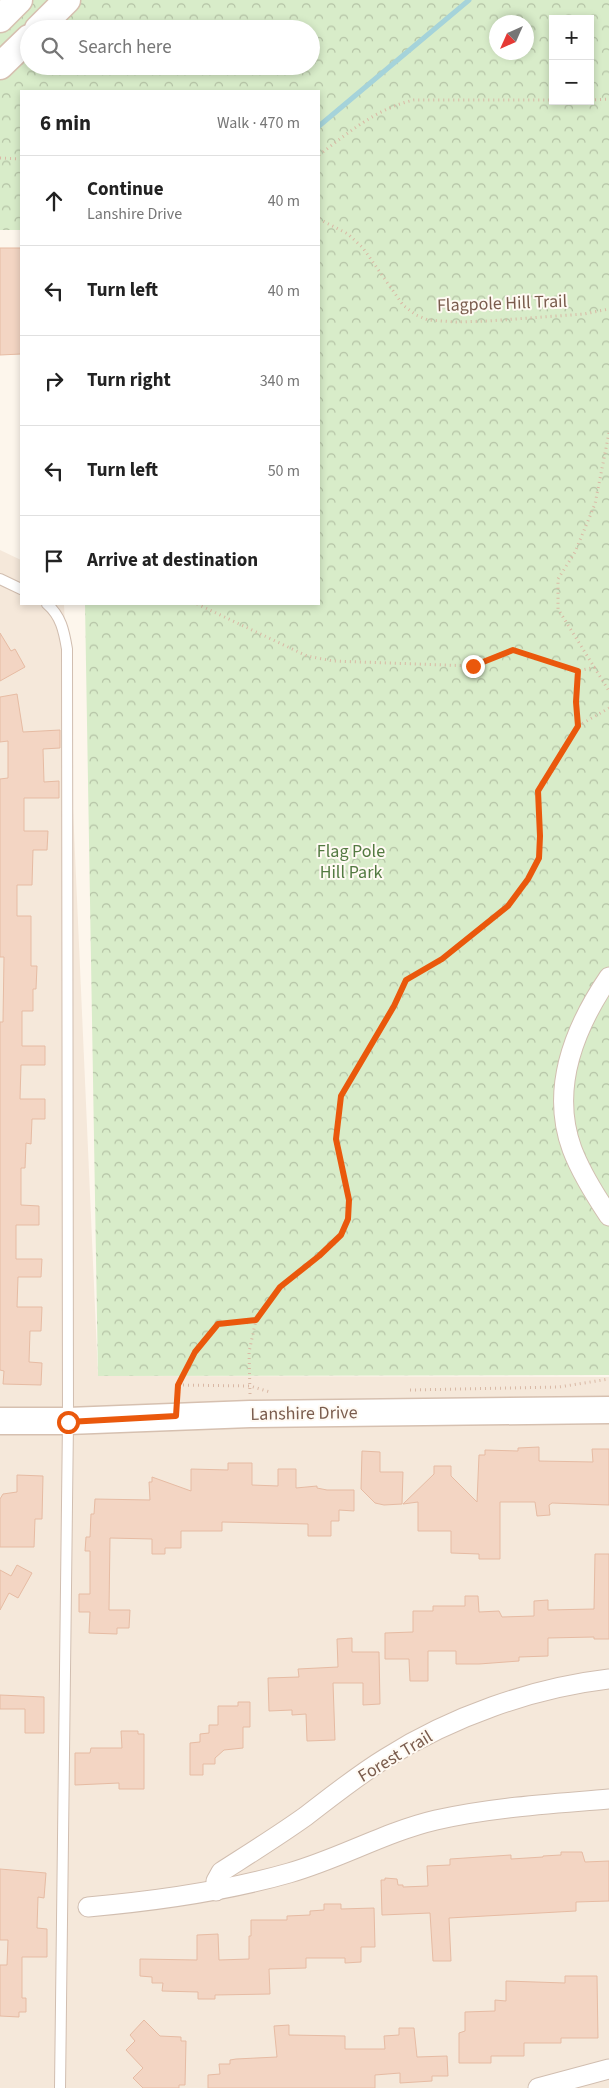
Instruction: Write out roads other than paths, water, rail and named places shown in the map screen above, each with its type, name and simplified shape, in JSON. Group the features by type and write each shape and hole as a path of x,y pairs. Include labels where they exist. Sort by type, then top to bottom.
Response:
{"street":[{"path":"0,19 19,0"},
{"path":"47,20 67,0"},
{"path":"0,66 20,47"},
{"path":"609,977 591,1006 572,1048 563,1094 565,1119 572,1148 584,1176 609,1216"},
{"name":"Lanshire Drive","path":"0,1421 68,1422 250,1414 609,1410"},
{"name":"Forest Trail","path":"216,1891 216,1881 221,1872 297,1822 386,1758 423,1737 465,1718 521,1698 583,1682 609,1679"},
{"path":"88,1907 145,1902 216,1891 291,1872 401,1830 435,1820 488,1810 609,1799"},
{"path":"538,2088 609,2069"}],"lane":[{"path":"0,579 20,589"},
{"path":"47,605 55,611 63,628 67,650 68,1422 60,2088"}],"waterway":[{"path":"320,125 469,0"}],"park label":[{"name":"Flag Pole Hill Park","path":"351,861"}]}
